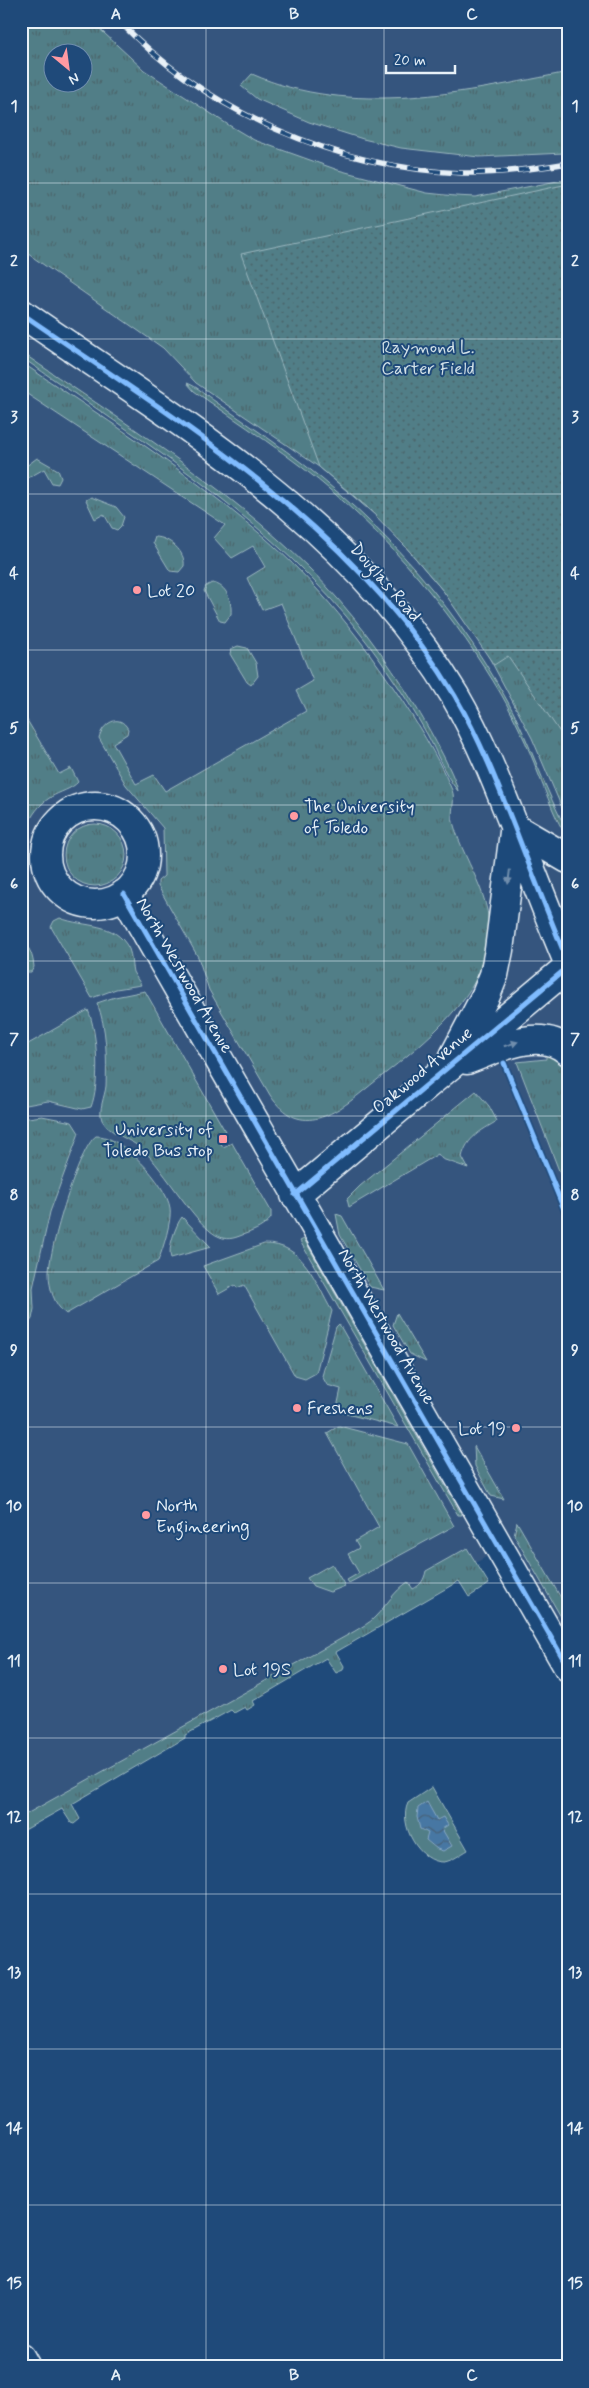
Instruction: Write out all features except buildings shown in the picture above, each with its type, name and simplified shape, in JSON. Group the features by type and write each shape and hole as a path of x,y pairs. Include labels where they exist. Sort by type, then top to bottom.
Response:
{"street":[{"name":"Douglas Road","path":"21,313 239,465 299,513 364,575 405,623 455,697 497,781 568,962"},
{"path":"515,828 568,859"},
{"name":"Oakwood Avenue","path":"449,1066 486,995 494,975 500,950 515,828"},
{"name":"North Westwood Avenue","path":"124,894 295,1195 568,1667"},
{"name":"Oakwood Avenue","path":"295,1195 568,968"},
{"name":"Oakwood Avenue","path":"449,1066 516,1042 539,1040 552,1042 568,1051"},
{"path":"21,2358 26,2367"}],"shaded area":[{"name":"The University of Toledo","path":"21,21 568,21 568,1667 500,1549 21,1822"}],"green space":[{"path":"21,21 91,21 144,70 227,124 254,140 338,170 427,193 475,197 568,179 568,822 532,738 483,646 444,592 389,527 319,467 196,383 163,348 21,249"},
{"path":"568,72 568,141 564,153 479,157 401,148 363,139 309,122 257,99 241,86 252,74 290,87 329,95 369,98 409,97 490,87"},
{"name":"Raymond L. Carter Field","path":"568,184 568,744 508,656 494,665 444,592 405,546 367,507 319,467 241,254"},
{"path":"21,352 207,481 277,538 310,569 354,618 393,671 433,736 452,773 458,791 445,771 431,741 389,673 346,616 311,577 233,508 192,476 21,357"},
{"path":"21,362 196,483 252,527 292,563 330,603 380,668 426,738 452,790 453,822 480,887 489,920 489,938 485,957 477,977 451,1015 398,1064 351,1101 328,1115 316,1119 292,1116 281,1108 270,1095 209,990 198,957 158,886 158,881 164,876 163,828 126,785 99,738 104,728 111,722 120,721 124,724 128,729 127,734 113,743 136,784 154,775 165,791 306,711 296,691 313,681 281,603 262,610 247,578 265,567 253,546 232,558 214,538 225,525 21,390"},
{"path":"187,383 268,438 339,493 372,524 433,590 485,663 508,702 568,832 568,839 555,815 521,733 501,694 466,639 426,587 382,538 335,494 283,453 194,391"},
{"path":"37,458 58,470 61,478 58,484 52,483 44,469 21,482 21,470"},
{"path":"91,497 116,507 124,517 121,526 117,530 112,528 104,514 95,519 86,500"},
{"path":"155,537 171,542 176,546 184,561 184,566 179,572 170,571 153,543"},
{"path":"212,583 225,590 231,604 231,614 225,622 220,621 204,591 206,586"},
{"path":"238,646 247,648 256,663 258,676 251,685 247,682 230,654 231,649"},
{"path":"21,710 59,774 71,768 78,782 43,803 31,818 22,847 27,886 24,888 21,883"},
{"path":"89,824 101,824 117,833 124,843 126,855 124,867 117,877 101,886 89,886 78,881 69,872 64,861 64,849 69,838 78,829"},
{"path":"60,918 99,927 116,934 129,949 133,972 141,985 116,989 92,998 51,927 54,921"},
{"path":"21,940 32,955 34,967 31,972 26,972 21,964"},
{"path":"145,991 225,1131 217,1136 223,1147 232,1143 271,1211 271,1218 266,1224 256,1230 230,1239 220,1237 211,1232 191,1211 151,1158 137,1145 115,1133 102,1120 101,1107 106,1086 106,1055 105,1033 97,1003"},
{"path":"88,1010 94,1032 97,1058 96,1085 91,1107 82,1109 48,1101 21,1106 21,1048"},
{"path":"546,1053 568,1064 568,1194 517,1062 546,1059"},
{"path":"476,1091 489,1106 497,1121 475,1135 467,1144 462,1157 468,1168 442,1159 438,1154 349,1207 347,1199 360,1186"},
{"path":"42,1116 72,1122 79,1133 50,1212 33,1288 34,1309 32,1319 21,1334 21,1119"},
{"path":"96,1136 118,1143 130,1152 152,1175 167,1198 170,1208 170,1220 158,1261 66,1314 58,1306 51,1290 50,1261 59,1222 74,1178 81,1159"},
{"path":"336,1214 342,1216 384,1290 370,1287 340,1235"},
{"path":"182,1217 211,1247 171,1258 170,1249 173,1237"},
{"path":"304,1239 462,1515 458,1515 300,1241"},
{"path":"264,1244 278,1245 299,1257 314,1277 332,1311 316,1373 305,1379 295,1376 244,1285 237,1288 235,1285 219,1294 203,1266"},
{"path":"397,1313 426,1362 410,1354 393,1325"},
{"path":"339,1324 398,1427 343,1413 338,1403 341,1389 327,1385 322,1376 336,1327"},
{"path":"339,1426 408,1444 454,1526 349,1583 347,1580 359,1573 348,1554 359,1548 355,1541 379,1527 327,1433"},
{"path":"474,1446 504,1499 491,1496 475,1466"},
{"path":"517,1522 568,1610 568,1629 514,1535"},
{"path":"467,1548 489,1584 469,1597 459,1581 336,1652 344,1666 343,1670 336,1673 326,1658 253,1701 255,1705 247,1710 245,1707 234,1713 231,1710 185,1735 185,1738 72,1804 80,1819 74,1824 71,1823 62,1809 21,1832 21,1817 365,1625 408,1582 413,1589 422,1582 426,1571"},
{"path":"332,1564 345,1586 330,1592 313,1586 307,1578"},
{"path":"432,1787 468,1850 444,1862 435,1861 419,1849 408,1831 406,1821 408,1803"}],"water":[{"path":"427,1802 437,1820 443,1817 448,1825 442,1829 452,1846 443,1851 437,1849 426,1840 428,1833 420,1829 417,1817 418,1808"}],"railway":[{"path":"119,21 154,53 192,82 233,108 276,129 321,147 368,160 415,169 462,173 515,171 568,163"}],"cycle path":[{"path":"21,313 202,437 260,481 315,528 366,579 413,634 455,696 481,745 568,962"},
{"path":"124,894 568,1667"},
{"path":"295,1195 568,967"},
{"path":"504,1063 568,1219"}],"place":[{"name":"Lot 20","path":"137,590"},
{"name":"The University of Toledo","path":"294,816"},
{"name":"University of Toledo Bus stop","path":"223,1139"},
{"name":"Freshens","path":"297,1408"},
{"name":"Lot 19","path":"516,1428"},
{"name":"North Engineering","path":"146,1515"},
{"name":"Lot 19S","path":"223,1669"}]}
